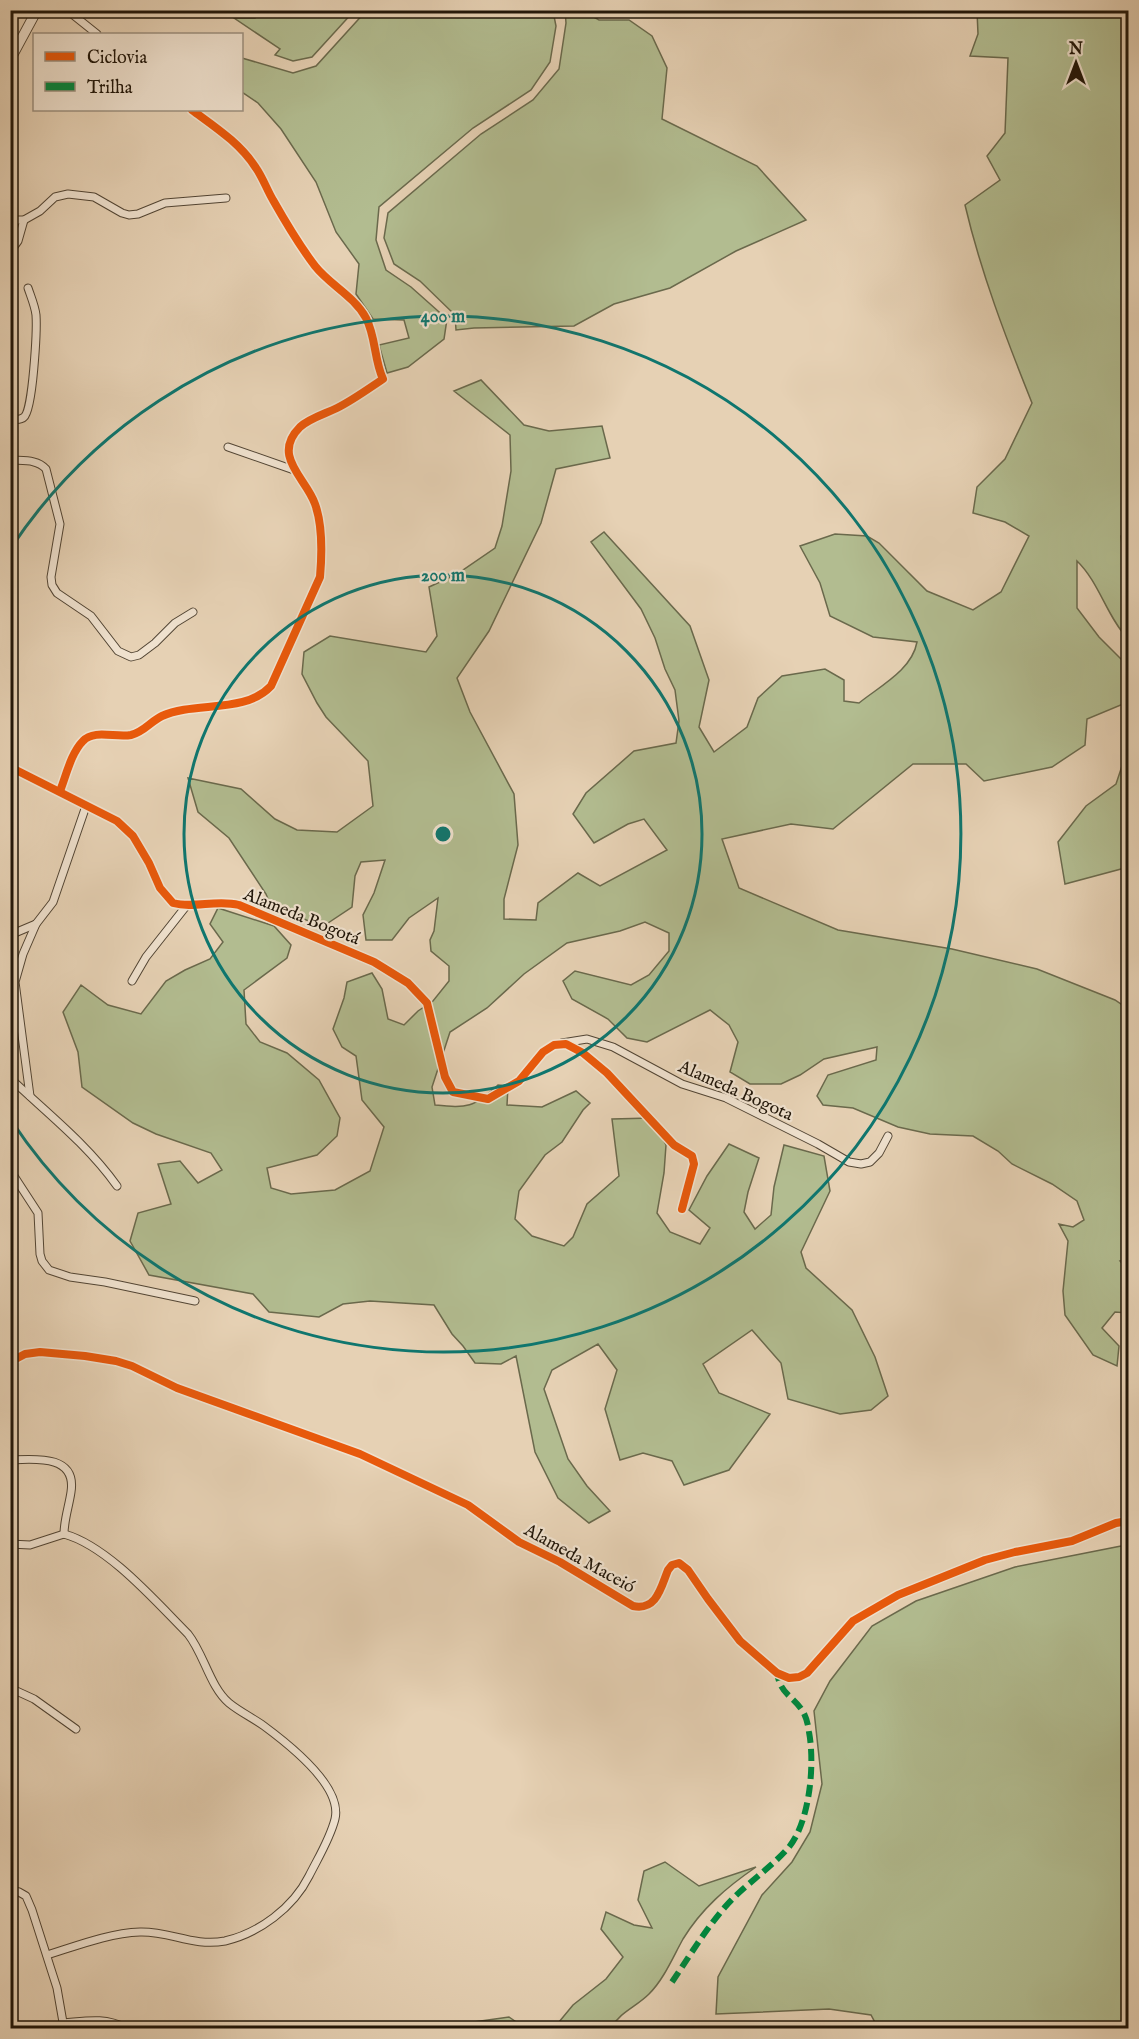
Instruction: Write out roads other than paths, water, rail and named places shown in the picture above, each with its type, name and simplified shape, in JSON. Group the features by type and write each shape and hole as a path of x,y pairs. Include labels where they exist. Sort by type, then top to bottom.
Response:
{"street":[{"path":"10,60 37,12 61,10"},
{"path":"67,10 96,33"},
{"path":"60,791 77,748 87,737 123,736 139,732 162,716 249,700 265,692 271,686 320,577 322,558 318,515 310,493 290,463 289,453 294,436 304,424 340,407 383,379 371,332 358,306 317,268 301,248 256,167 221,132 193,111"},
{"path":"10,220 24,220 40,211 55,197 68,194 94,197 129,215 138,214 165,203 226,198"},
{"path":"10,252 18,241 24,220"},
{"path":"10,419 24,418 31,395 36,315 28,288"},
{"path":"228,447 294,470"},
{"path":"10,460 32,461 41,464 46,470 60,524 51,577 52,585 57,593 91,616 118,651 131,657 139,655 175,623 193,612"},
{"path":"10,767 60,791 125,827 140,847 163,893 173,903 187,905"},
{"path":"15,981 22,954 36,924 53,902 58,891 86,806"},
{"name":"Alameda Bogotá","path":"187,905 217,902 239,905 374,962 408,982 426,1003 445,1077 453,1092 474,1098 490,1098 519,1081 543,1052 560,1044"},
{"path":"132,981 146,957 187,905"},
{"path":"10,935 36,924"},
{"path":"10,970 15,981 30,1096"},
{"name":"Alameda Bogota","path":"560,1044 587,1039 613,1047 682,1084 726,1098 849,1162 861,1164 870,1162 879,1153 888,1136"},
{"path":"560,1044 574,1047 607,1073 674,1145 692,1155 694,1164 682,1209"},
{"path":"10,1078 80,1142 117,1186"},
{"path":"10,1170 38,1213 40,1254 49,1270 69,1277 105,1282 195,1301"},
{"name":"Alameda Maceió","path":"10,1362 25,1354 40,1352 116,1361 132,1366 177,1388 360,1454 468,1505 519,1542 560,1562 633,1606 645,1606 653,1602 668,1570 672,1565 679,1563 688,1570 740,1641 777,1673 789,1678 799,1677 813,1668 859,1617 906,1591 985,1560 1072,1541 1116,1522 1128,1521"},
{"path":"10,1460 46,1459 66,1469 72,1487 64,1534"},
{"path":"10,1544 30,1545 64,1534 102,1553 188,1634 197,1646 215,1684 225,1699 272,1732 327,1784 335,1803 336,1813 326,1840 298,1894 265,1924 248,1934 210,1943 139,1932 81,1944 47,1955"},
{"path":"10,1688 34,1699 76,1729"},
{"path":"10,1890 26,1896 32,1910 57,1988 64,2026 93,2019 112,2022 122,2028"}]}
